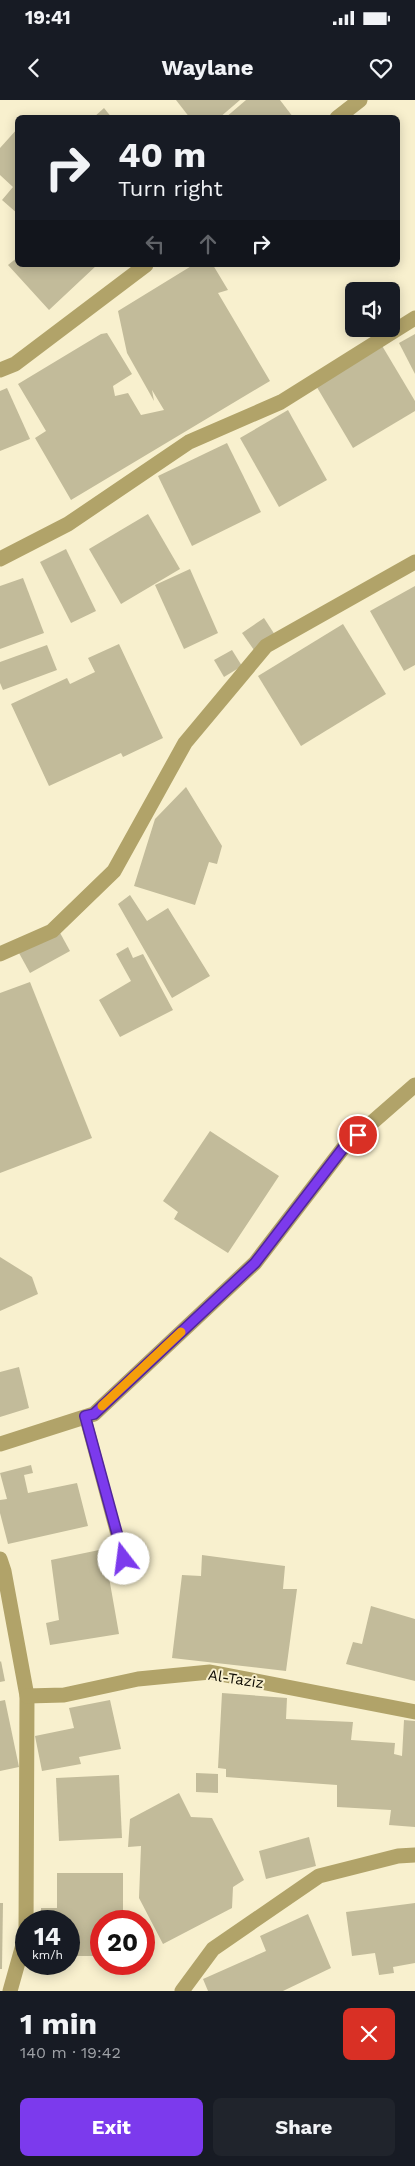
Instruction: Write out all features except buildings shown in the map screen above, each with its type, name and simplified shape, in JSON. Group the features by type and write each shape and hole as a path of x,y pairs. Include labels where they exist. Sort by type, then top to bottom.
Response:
{"street":[{"path":"341,115 360,100"},
{"path":"0,370 15,364 143,267"},
{"path":"0,559 68,524 189,442 281,402 415,318"},
{"path":"0,954 52,930 114,870 185,743 266,646 415,562"},
{"path":"0,1444 94,1414 255,1263 344,1147 415,1085"},
{"path":"0,1559 4,1570 27,1696 26,1934 10,1991"},
{"name":"Al-Taziz","path":"27,1696 64,1695 138,1679 210,1672 415,1712"},
{"path":"182,1991 213,1949 319,1876 398,1856 415,1855"}],"lane":[{"path":"85,1416 124,1559"}],"slow traffic":[{"path":"102,1406 181,1332"}],"route":[{"path":"124,1559 85,1416 94,1414 255,1263 344,1147 358,1135"}]}
